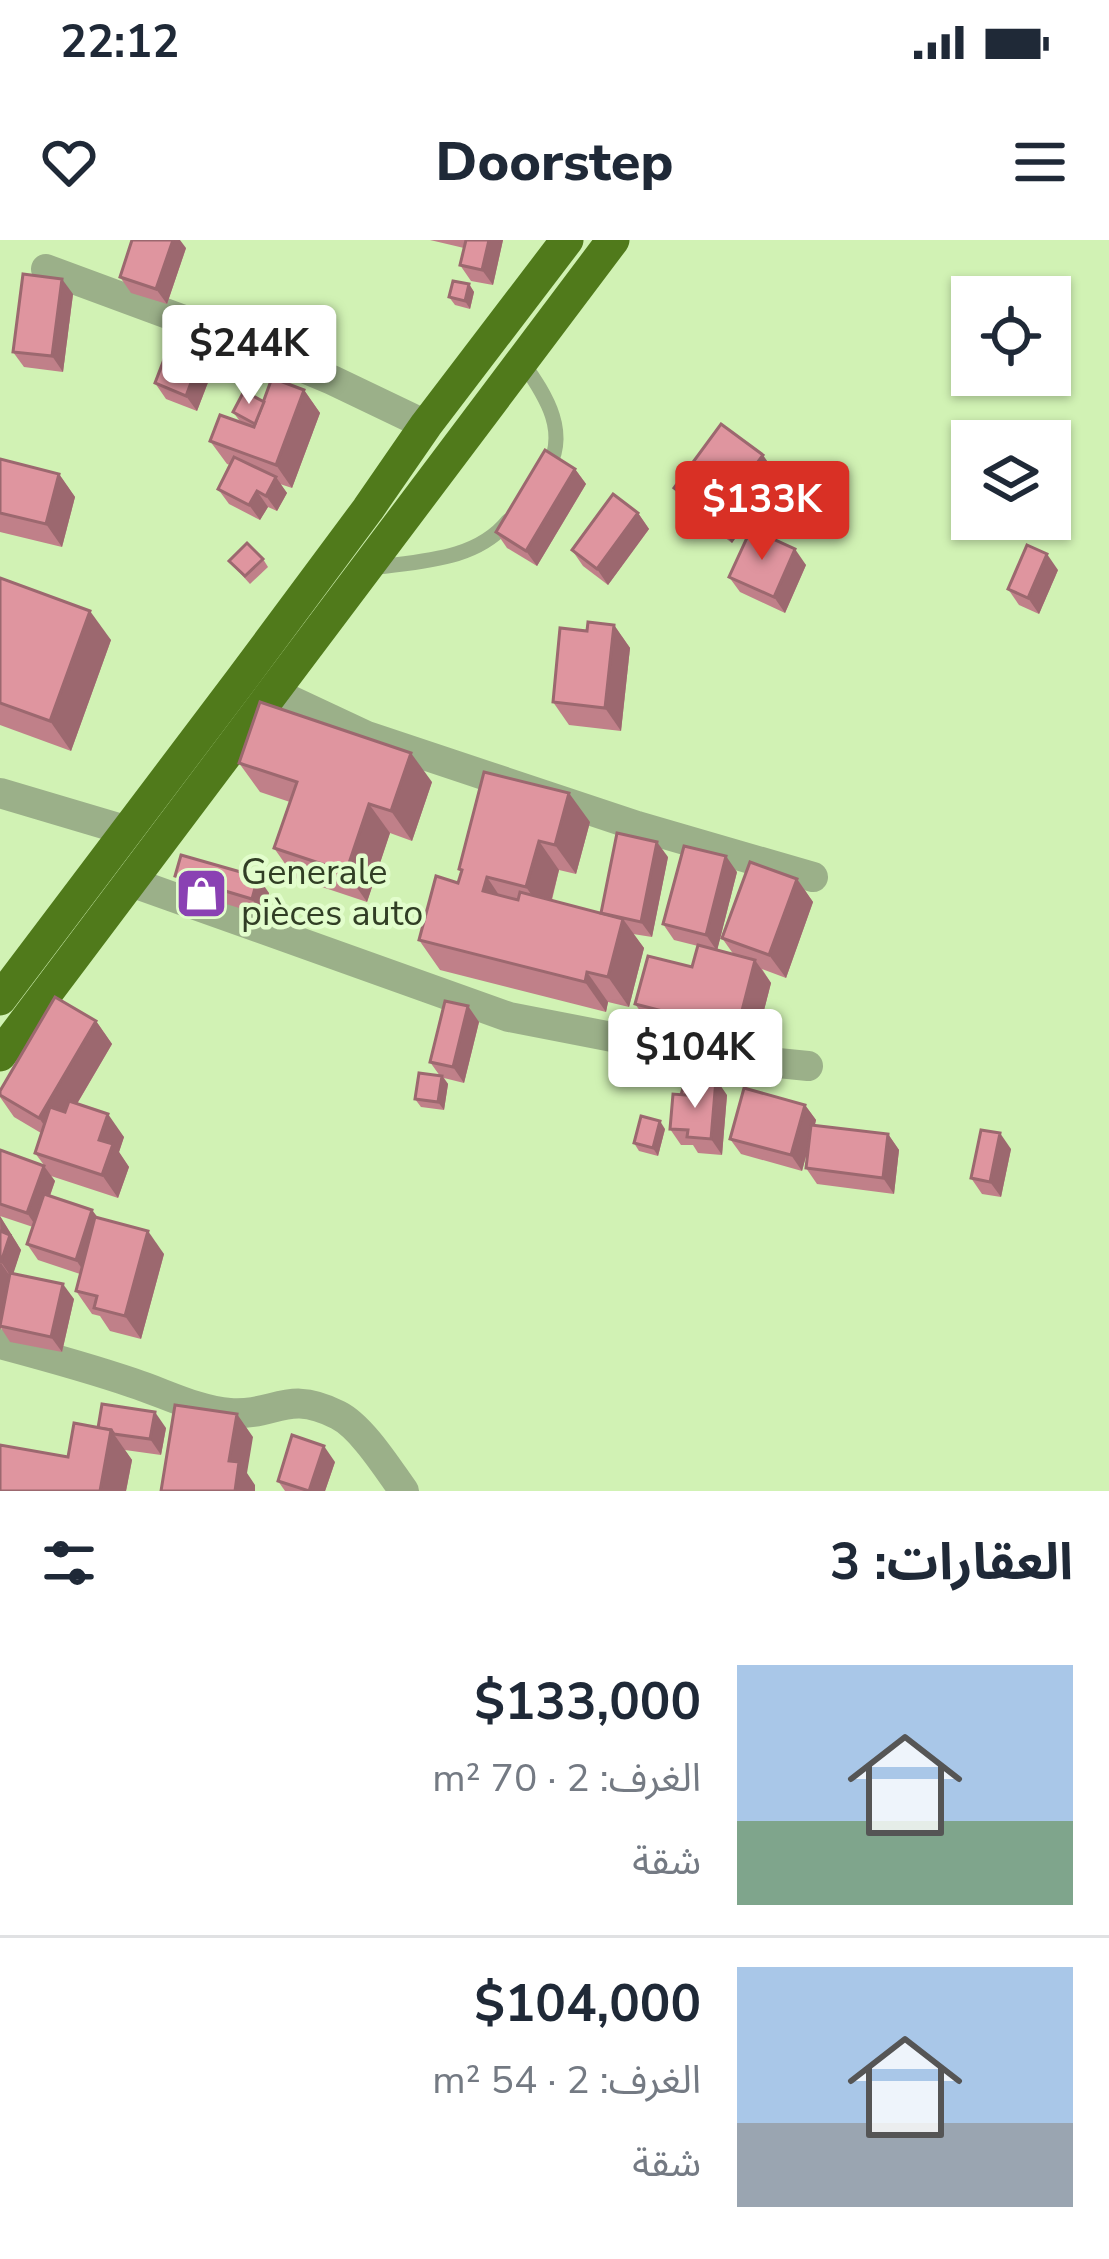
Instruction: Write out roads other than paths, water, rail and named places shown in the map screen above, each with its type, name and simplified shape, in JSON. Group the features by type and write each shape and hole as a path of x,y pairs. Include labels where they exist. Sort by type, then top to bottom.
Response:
{"highway":[{"path":"0,999 567,240"},
{"path":"0,1055 613,240"}],"street":[{"path":"46,269 230,337 425,425"},
{"path":"273,692 367,736 637,826 813,877"},
{"path":"0,794 128,831"},
{"path":"130,882 509,1017 710,1057 808,1066"},
{"path":"0,1343 231,1413 289,1402 316,1405 344,1418 404,1491"}],"lane":[{"path":"523,362 545,396 557,441 553,460 533,490"},
{"path":"368,568 475,548 496,536 521,505"}],"place":[{"name":"Generale pièces auto","path":"202,893"}]}
